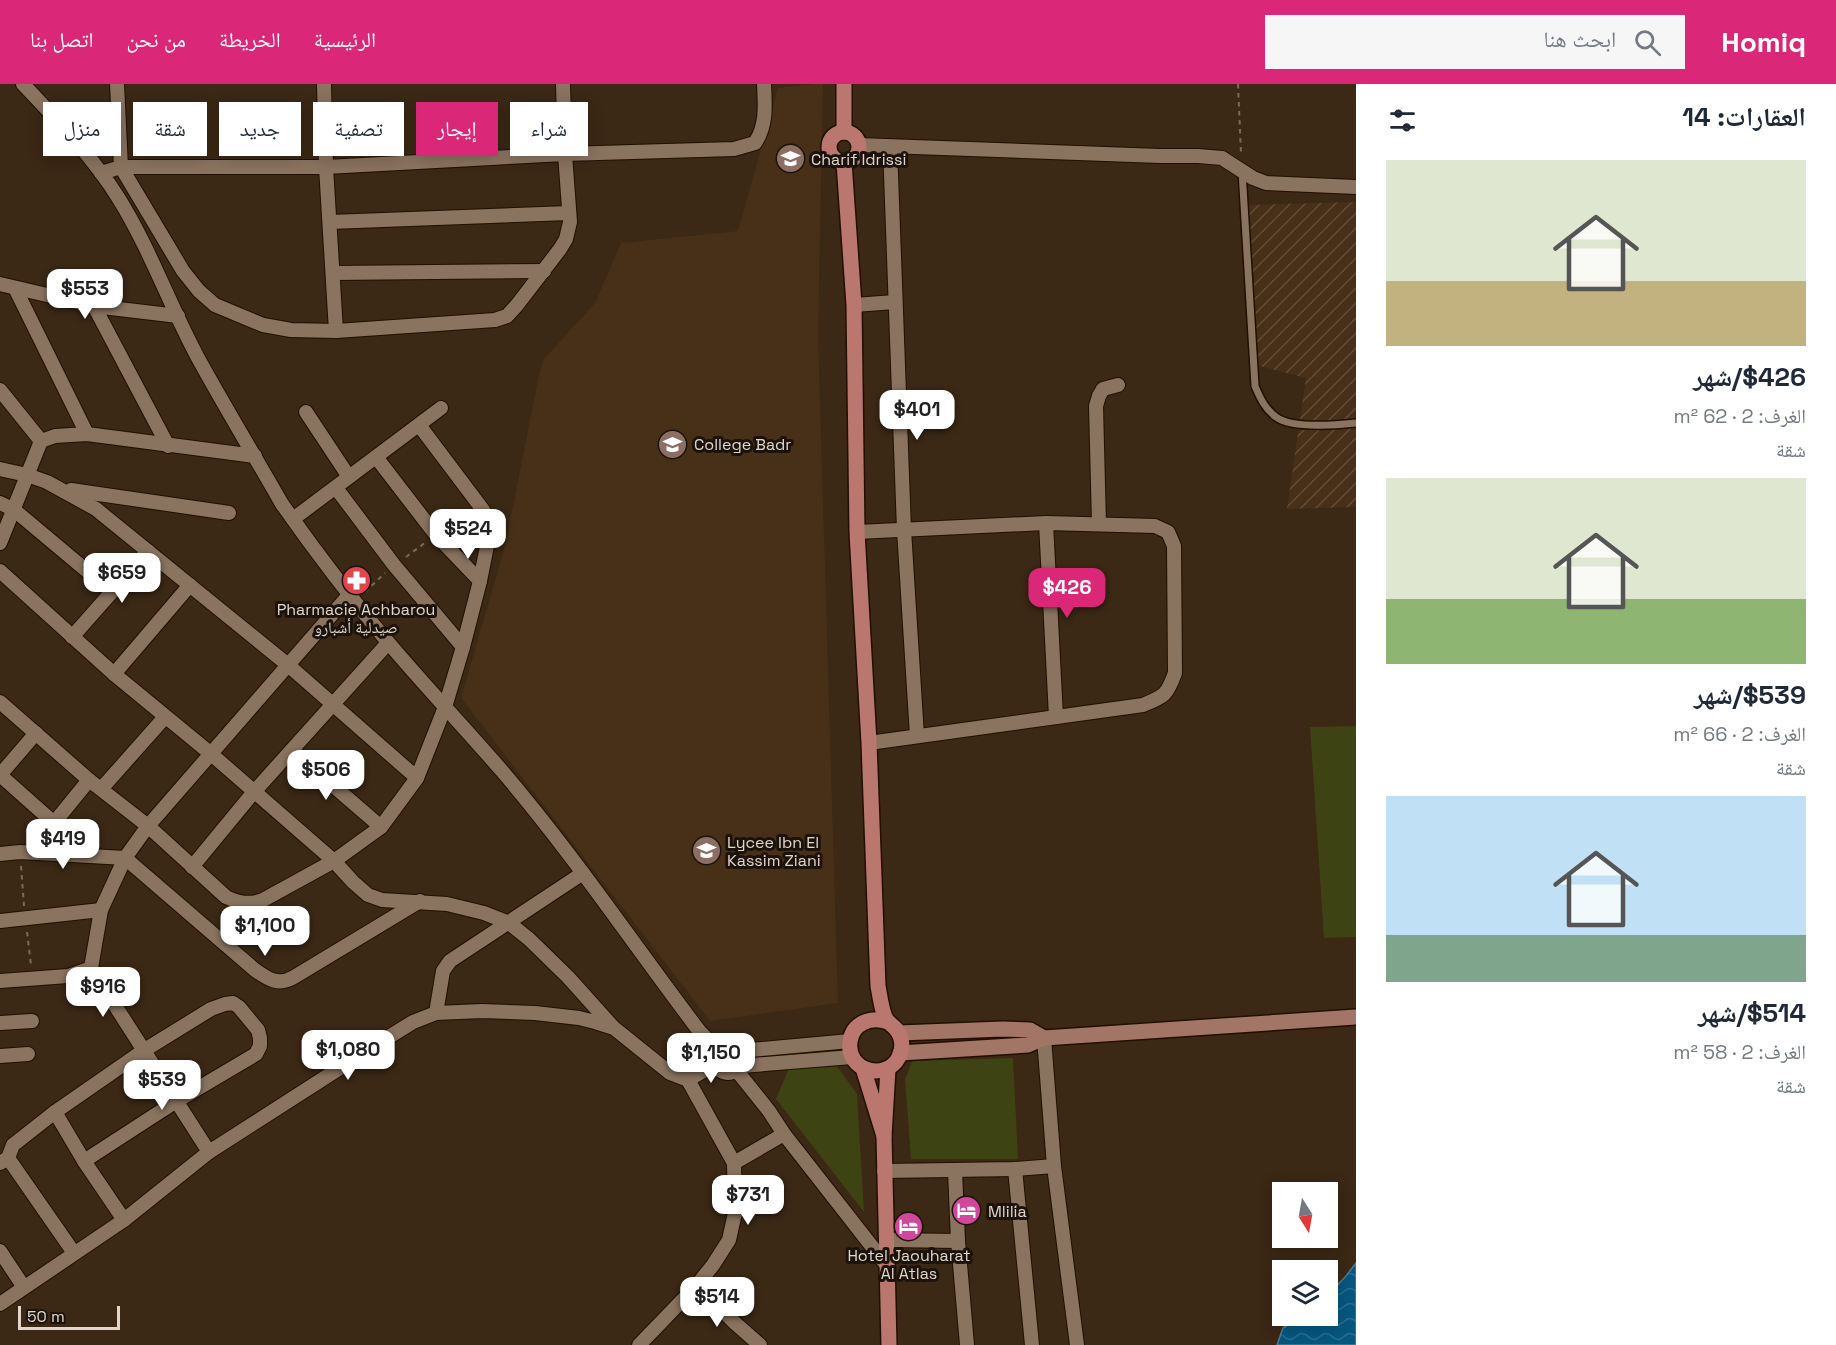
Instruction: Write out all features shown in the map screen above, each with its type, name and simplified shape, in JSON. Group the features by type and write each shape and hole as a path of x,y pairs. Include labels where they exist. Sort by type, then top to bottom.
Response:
{"main road":[{"path":"844,84 844,132"},
{"path":"844,132 854,136 859,145 857,155 844,162 835,158 830,149 831,139 844,132"},
{"path":"844,162 854,305 857,532 869,743 878,986 885,1019 888,1022 899,1034 902,1041 900,1053 888,1069 871,1071 863,1068 852,1057 849,1049 852,1033 857,1026 872,1019 888,1022"},
{"path":"864,1022 878,986"},
{"path":"863,1068 884,1136"},
{"path":"888,1069 884,1171 889,1345"}],"street":[{"path":"23,84 54,116 101,173 119,200 138,234 197,357 293,519 388,643 502,772 583,873 700,1032 718,1050"},
{"path":"117,84 120,167 183,271 199,291 215,305 263,326 291,330 336,331 495,320 507,316 544,271 566,239 570,222 565,156"},
{"path":"324,84 326,167 336,331"},
{"path":"563,84 564,102"},
{"path":"588,153 747,147 754,143 761,134 765,115 764,84"},
{"path":"859,145 1222,158 1266,183 1356,187"},
{"path":"890,147 904,530 917,736"},
{"path":"101,173 120,167 326,167 528,156"},
{"path":"330,222 569,213"},
{"path":"333,273 544,271"},
{"path":"0,284 94,306 178,316"},
{"path":"15,288 87,434"},
{"path":"854,305 896,302"},
{"path":"94,306 168,446"},
{"path":"1099,524 1096,406 1103,389 1119,385"},
{"path":"0,390 41,441"},
{"path":"293,519 441,408"},
{"path":"306,412 349,477"},
{"path":"0,702 89,780 148,826 226,897 254,904 334,861 381,827 417,778 445,707 463,647 489,536 487,518 477,502 418,425"},
{"path":"0,543 41,441 55,436 87,434 255,456"},
{"path":"376,458 436,535 480,581"},
{"path":"0,469 27,475 96,508 288,665 417,778"},
{"path":"58,488 229,513"},
{"path":"336,488 394,565 463,647"},
{"path":"0,503 13,509 112,592"},
{"path":"1047,523 1056,717"},
{"path":"857,532 1047,523 1155,526 1168,532 1174,546 1175,673 1170,688 1163,696 1143,705 869,743"},
{"path":"72,637 148,551"},
{"path":"0,572 114,674 210,753 253,793 334,861 368,895 382,900 447,904 484,913 509,923 567,976 614,1028 670,1073 688,1080 734,1163 735,1213 729,1240 713,1265 697,1285 639,1345"},
{"path":"114,674 190,585"},
{"path":"209,1152 91,968 100,910 125,858 148,826 349,595"},
{"path":"192,867 253,793 388,643"},
{"path":"102,788 165,717"},
{"path":"36,733 0,775 54,823"},
{"path":"292,750 381,827"},
{"path":"33,852 89,780"},
{"path":"2,852 125,858 255,970 268,979 278,982 287,981 420,901"},
{"path":"436,1013 446,966 583,873"},
{"path":"0,921 100,910"},
{"path":"0,981 68,976 91,968"},
{"path":"74,1253 4,1161 13,1145 55,1112 143,1051 211,1009 233,1003 239,1007 258,1030 260,1046 256,1054 175,1102 84,1161"},
{"path":"0,1304 23,1286 124,1220 209,1152 414,1022 436,1013 535,1012 579,1018 614,1028"},
{"path":"900,1053 1028,1045 1044,1038 1356,1017"},
{"path":"0,1023 32,1021"},
{"path":"899,1034 1003,1029 1030,1030 1044,1038"},
{"path":"1044,1038 1054,1167 1077,1345"},
{"path":"740,1051 850,1041"},
{"path":"852,1057 739,1068 727,1073 722,1072 714,1059 718,1050 726,1045 732,1045 740,1051 742,1056 739,1068 784,1134 888,1267"},
{"path":"0,1056 28,1054"},
{"path":"688,1080 715,1064"},
{"path":"55,1112 84,1161 124,1220"},
{"path":"734,1163 784,1134"},
{"path":"884,1171 1054,1167"},
{"path":"1015,1169 1032,1345"},
{"path":"955,1171 958,1241 967,1345"},
{"path":"887,1240 958,1241"},
{"path":"0,1251 23,1286"},
{"path":"697,1285 760,1345"}],"lane":[{"path":"1242,171 1255,386 1263,404 1278,418 1306,425 1356,423"}],"path":[{"path":"1238,84 1242,171"}],"shaded area":[{"path":"823,84 818,335 838,1003 710,1021 461,698 506,542 539,374 544,359 595,303 621,243 738,231 778,88"},
{"path":"1356,202 1356,507 1287,509 1306,378 1256,365 1246,205"}],"green space":[{"path":"1356,726 1356,937 1324,938 1310,727"},
{"path":"1013,1058 1018,1159 911,1159 905,1080 912,1061"},
{"path":"836,1065 857,1094 864,1212 776,1099 789,1068"}],"water":[{"path":"1356,1263 1356,1345 1277,1345 1283,1328 1286,1326 1338,1326 1338,1284"}],"place":[{"name":"Charif Idrissi","path":"790,159"},
{"name":"College Badr","path":"673,444"},
{"name":"Pharmacie Achbarou صيدلية أشبارو","path":"356,581"},
{"name":"Lycee Ibn El Kassim Ziani","path":"706,851"},
{"name":"Mlilia","path":"967,1211"},
{"name":"Hotel Jaouharat Al Atlas","path":"909,1227"}]}
